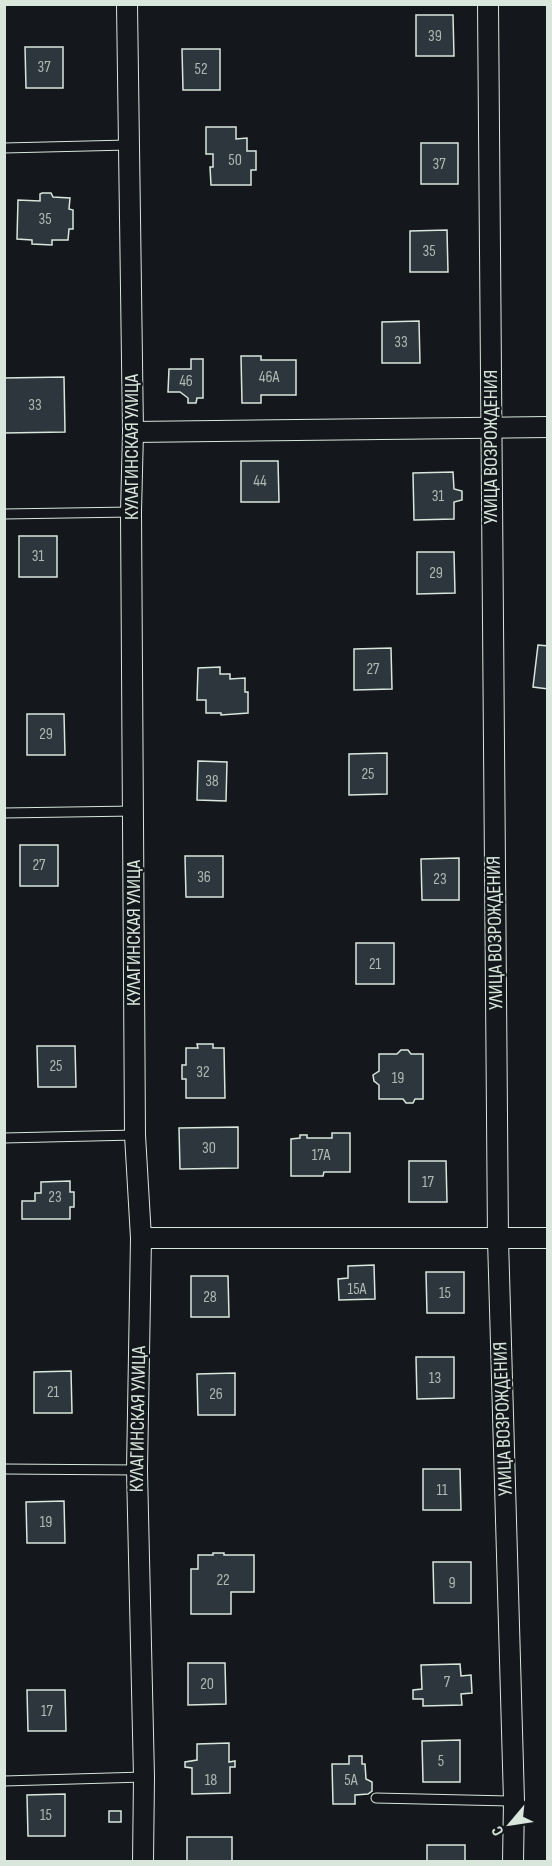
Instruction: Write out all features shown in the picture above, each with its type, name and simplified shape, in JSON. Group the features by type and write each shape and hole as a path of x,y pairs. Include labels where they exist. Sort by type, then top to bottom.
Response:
{"street":[{"name":"КУЛАГИНСКАЯ УЛИЦА","path":"126,4 133,432 131,512 135,1135 141,1238 137,1470 144,1777 143,1862"},
{"name":"УЛИЦА ВОЗРОЖДЕНИЯ","path":"488,4 498,1239 514,1801 513,1862"},
{"path":"133,432 548,427"},
{"path":"141,1238 548,1238"}],"lane":[{"path":"4,148 128,145"},
{"path":"4,513 131,512"},
{"path":"4,813 134,811"},
{"path":"4,1138 135,1135"},
{"path":"4,1469 137,1470"},
{"path":"4,1781 144,1777"},
{"path":"376,1798 514,1801"}],"building":[{"path":"416,15 453,15 454,56 416,56"},
{"path":"25,47 63,47 63,88 26,88"},
{"path":"182,49 220,49 220,90 183,90"},
{"path":"206,127 236,127 236,139 247,138 247,151 256,151 256,170 251,170 251,185 211,185 210,167 213,167 213,154 206,154"},
{"path":"421,143 458,143 458,184 421,184"},
{"path":"42,193 51,193 53,197 70,198 69,209 73,210 73,229 69,229 68,240 52,240 52,245 32,244 32,240 17,239 18,200 40,201"},
{"path":"447,230 448,272 410,272 410,231"},
{"path":"419,321 420,363 382,363 382,322"},
{"path":"241,356 261,356 261,360 296,360 296,395 261,395 261,403 242,403"},
{"path":"191,359 203,359 203,398 197,398 196,403 188,403 188,398 180,392 168,392 169,369 191,369"},
{"path":"64,377 65,432 4,433 4,378"},
{"path":"241,461 278,461 279,502 241,502"},
{"path":"453,472 454,489 462,491 462,500 454,502 454,519 414,520 413,473"},
{"path":"19,536 57,536 57,577 19,577"},
{"path":"417,552 454,552 455,593 417,594"},
{"path":"538,645 548,646 548,689 533,687"},
{"path":"391,648 392,689 354,690 354,649"},
{"path":"220,667 220,674 230,674 230,679 245,678 248,713 221,715 221,713 206,713 206,700 197,700 198,668"},
{"path":"27,714 64,714 65,755 27,755"},
{"path":"387,753 387,794 349,795 349,754"},
{"path":"198,761 227,762 226,801 197,800"},
{"path":"20,845 58,845 58,886 20,886"},
{"path":"185,856 223,856 223,897 186,897"},
{"path":"459,858 459,900 422,900 421,859"},
{"path":"356,943 394,943 394,984 356,984"},
{"path":"197,1044 213,1044 213,1048 224,1048 225,1098 186,1098 186,1079 182,1079 182,1065 186,1065 186,1048 198,1048"},
{"path":"37,1046 75,1046 76,1087 38,1087"},
{"path":"401,1050 408,1050 411,1054 423,1054 423,1099 415,1099 413,1103 406,1103 403,1099 379,1099 379,1085 374,1081 373,1075 379,1071 379,1054 397,1054"},
{"path":"238,1127 238,1168 180,1169 179,1128"},
{"path":"332,1133 350,1133 350,1172 324,1172 323,1176 291,1176 291,1139 300,1138 300,1135 307,1135 307,1138 332,1138"},
{"path":"409,1161 446,1161 447,1202 409,1202"},
{"path":"70,1181 70,1192 74,1192 74,1207 70,1207 70,1219 22,1219 22,1201 35,1201 35,1193 41,1193 41,1182"},
{"path":"374,1265 375,1299 339,1300 338,1279 348,1278 348,1266"},
{"path":"426,1272 464,1272 464,1313 427,1313"},
{"path":"191,1276 228,1276 229,1317 191,1317"},
{"path":"416,1357 454,1357 454,1398 417,1399"},
{"path":"71,1371 72,1413 34,1413 34,1372"},
{"path":"235,1373 235,1415 198,1415 197,1374"},
{"path":"423,1469 460,1469 461,1510 423,1510"},
{"path":"64,1501 65,1543 27,1543 26,1502"},
{"path":"213,1553 254,1555 254,1592 231,1592 231,1614 191,1614 191,1569 198,1569 198,1555 213,1555"},
{"path":"433,1562 471,1562 471,1603 434,1603"},
{"path":"188,1663 225,1663 226,1704 188,1705"},
{"path":"460,1664 461,1676 471,1675 472,1693 461,1694 462,1705 423,1706 423,1699 413,1699 413,1690 422,1689 421,1665"},
{"path":"27,1690 65,1690 66,1731 28,1731"},
{"path":"460,1740 460,1782 423,1782 422,1741"},
{"path":"229,1743 229,1762 235,1761 235,1767 230,1767 230,1793 192,1794 192,1768 185,1767 185,1762 197,1760 197,1744"},
{"path":"349,1756 362,1756 366,1779 372,1782 372,1791 368,1794 355,1795 355,1804 333,1804 332,1764 349,1764"},
{"path":"65,1794 65,1836 28,1836 27,1795"},
{"path":"109,1811 121,1811 121,1822 109,1822"},
{"path":"187,1837 232,1837 232,1862 187,1862"},
{"path":"427,1845 465,1845 465,1862 427,1862"}]}
